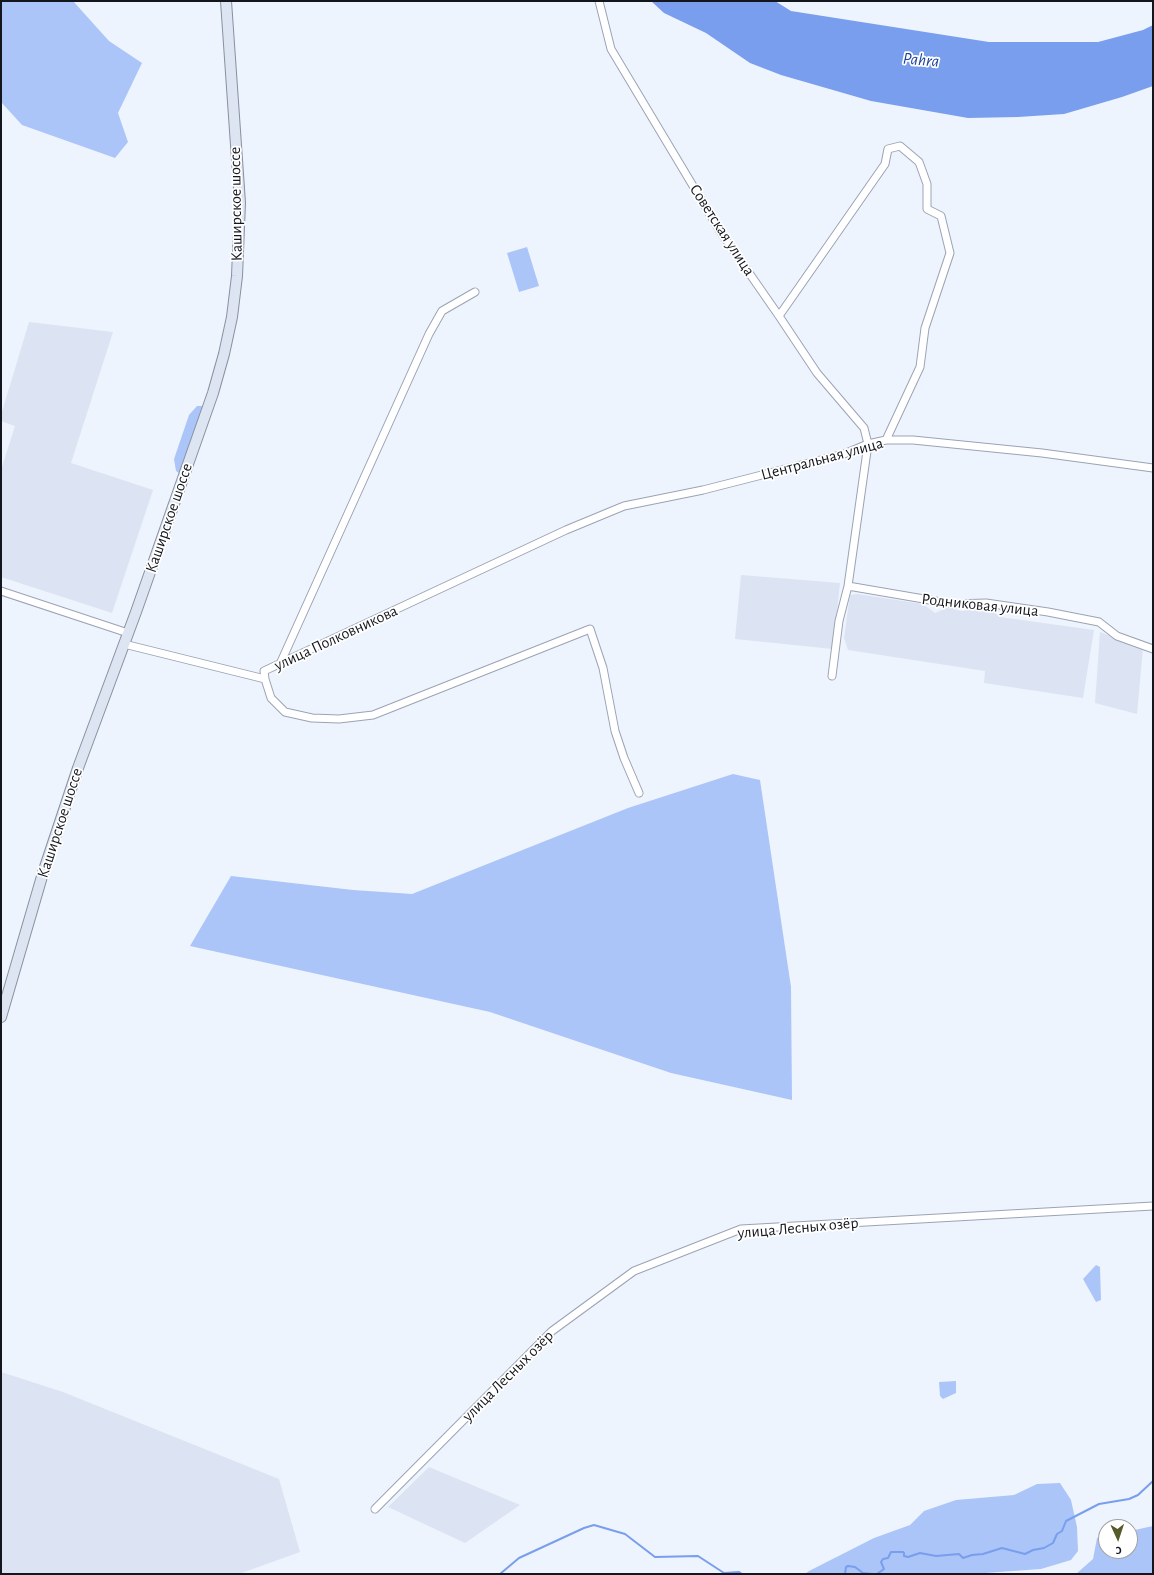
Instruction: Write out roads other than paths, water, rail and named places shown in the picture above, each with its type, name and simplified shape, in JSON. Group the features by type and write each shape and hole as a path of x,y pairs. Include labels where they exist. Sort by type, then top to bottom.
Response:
{"main road":[{"name":"Каширское шоссе","path":"1,1018 2,1004 50,851 78,768 128,633 213,393 224,354 232,317 239,250 240,203 226,1"}],"street":[{"name":"Советская улица","path":"599,1 611,49 720,231 780,316 817,373 864,428 868,444"},
{"path":"780,316 885,164 888,149 900,146 919,162 927,184 927,209 941,216 950,253 924,328 920,367 886,440"},
{"path":"280,664 429,334 442,311 475,292"},
{"name":"Центральная улица","path":"591,520 624,506 703,490 844,454 868,444 886,440 913,440 1042,453 1153,468"},
{"path":"832,676 839,620 848,586 868,444"},
{"name":"улица Полковникова","path":"591,520 566,530 264,671 265,679 271,698 285,712 312,718 339,720 373,715 590,630 603,668 615,731 624,758 639,793"},
{"name":"Родниковая улица","path":"848,586 953,604 986,602 1099,622 1117,636 1153,649"},
{"path":"1,591 128,633"},
{"path":"124,644 265,679"},
{"name":"улица Лесных озёр","path":"375,1509 552,1331 634,1271 741,1229 1153,1206"}],"water":[{"name":"Pahra","path":"651,1 775,1 791,11 989,42 1098,42 1143,30 1153,25 1153,86 1064,114 968,118 871,101 781,75 750,63 706,33 664,13"}],"waterway":[{"path":"877,1574 884,1569 881,1562 883,1559 888,1558 891,1552 903,1552 904,1556 908,1557 920,1553 936,1556 959,1554 963,1558 1002,1548 1025,1554 1033,1550 1044,1548 1053,1543 1057,1534 1062,1531 1066,1521 1099,1504 1129,1499 1138,1495 1153,1481"},
{"path":"500,1574 519,1558 584,1528 594,1525 625,1534 655,1557 698,1556 724,1573 739,1572 742,1574"},
{"path":"845,1574 846,1567 848,1566 855,1567 863,1573 872,1574"}]}
